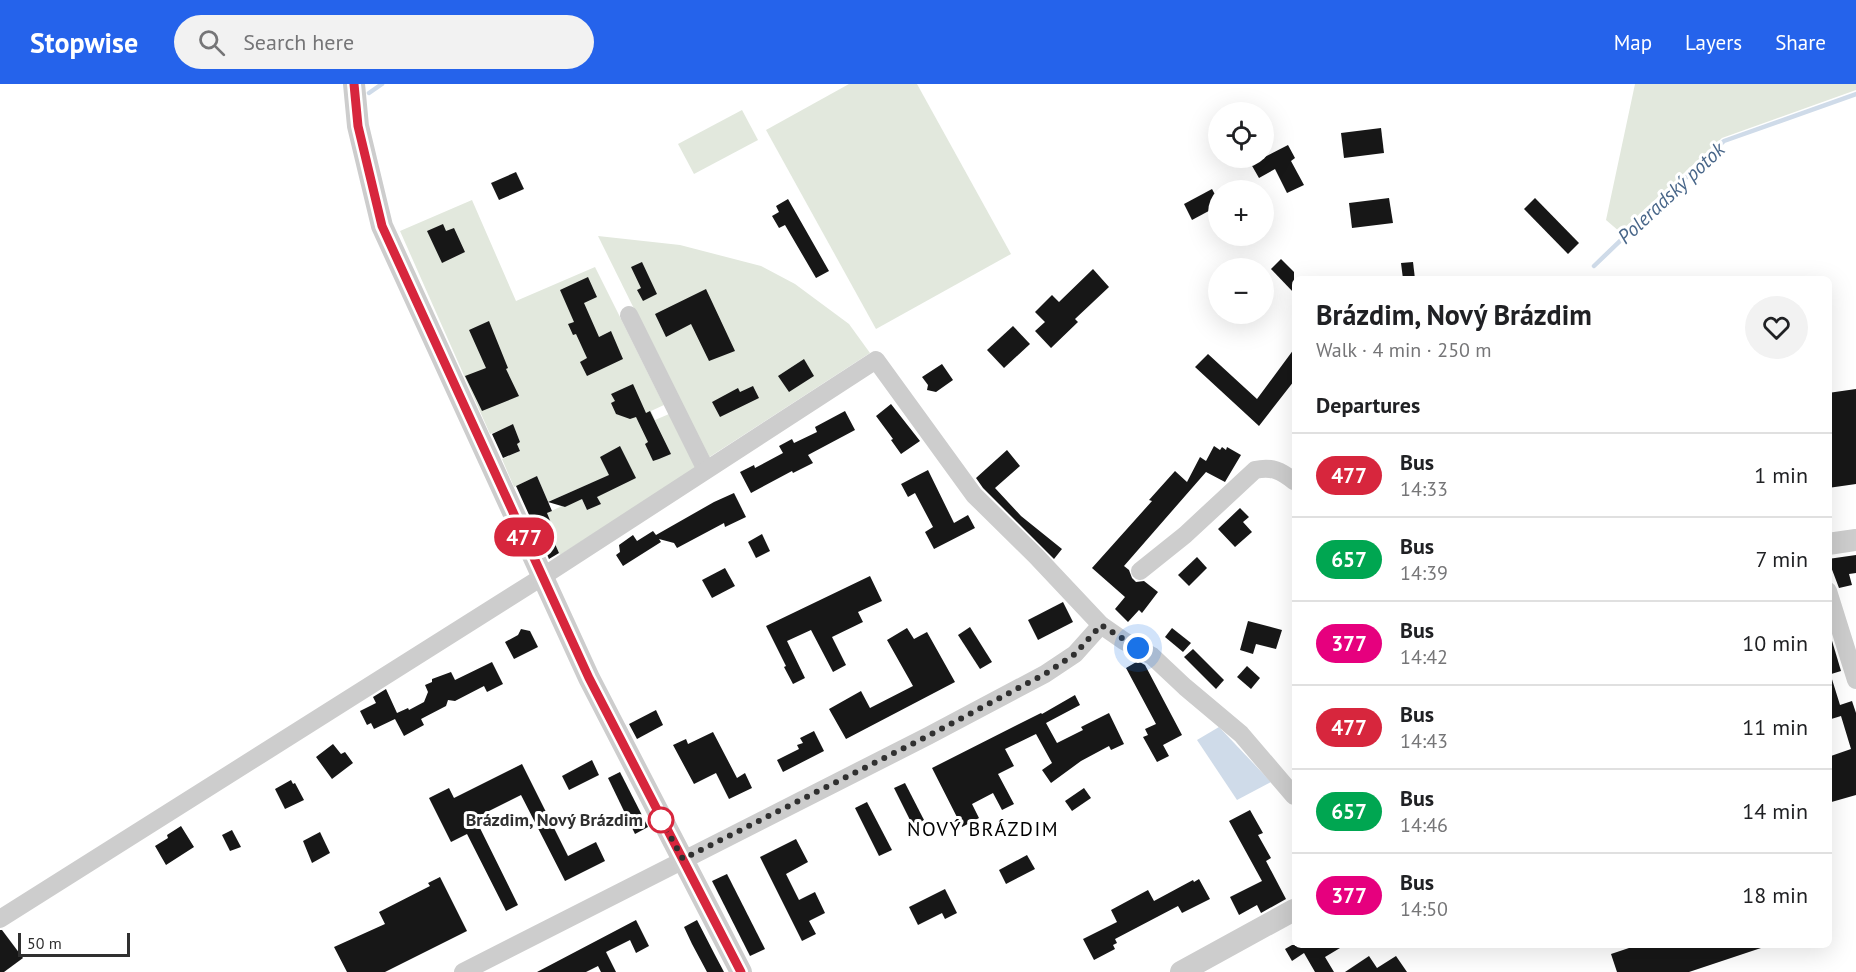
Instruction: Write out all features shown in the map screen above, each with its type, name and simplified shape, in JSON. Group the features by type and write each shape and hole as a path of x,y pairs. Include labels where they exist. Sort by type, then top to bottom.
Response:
{"street":[{"path":"354,84 358,126 382,226 589,678 664,827 741,972"},
{"path":"629,315 706,470"},
{"path":"0,919 542,577 876,360 974,495 1101,625 1152,656 1241,735 1292,794"},
{"path":"1140,571 1185,535 1255,470 1267,467 1278,470 1292,480"},
{"path":"1832,543 1856,540"},
{"path":"1832,604 1856,680"},
{"path":"463,972 928,736 1045,674 1075,654 1101,625"},
{"path":"1181,972 1292,911"}],"shaded area":[{"path":"849,84 917,84 1011,254 876,329 766,130"},
{"path":"1635,84 1856,84 1856,90 1722,138 1620,232 1606,220"},
{"path":"742,110 758,140 694,174 678,144"},
{"path":"472,200 516,301 595,267 664,405 651,411 655,420 669,414 696,468 560,555 552,537 556,535 547,513 562,506 565,507 581,497 587,510 600,504 591,483 548,502 537,476 514,487 502,459 520,451 517,444 520,442 513,425 490,434 400,231"},
{"path":"598,236 680,245 761,266 795,284 849,324 870,353 708,458"}],"water":[{"path":"1219,727 1271,782 1237,800 1197,740"}],"building":[{"path":"1381,128 1384,153 1344,158 1341,133"},
{"path":"1288,145 1295,158 1291,161 1304,185 1287,193 1275,169 1259,178 1253,168 1274,168 1274,152"},
{"path":"516,172 524,189 499,200 491,183"},
{"path":"1208,191 1208,211 1192,220 1184,204"},
{"path":"1389,198 1393,223 1352,228 1349,203"},
{"path":"1535,198 1579,243 1568,254 1524,209"},
{"path":"788,199 829,271 816,278 785,225 779,228 772,216 779,212 776,206"},
{"path":"443,224 446,231 454,228 465,252 442,263 427,231"},
{"path":"1281,259 1294,272 1292,291 1274,272 1274,266"},
{"path":"642,262 657,294 643,301 637,290 641,288 631,267"},
{"path":"1413,262 1415,276 1403,276 1401,263"},
{"path":"1093,269 1109,287 1075,319 1078,322 1051,348 1035,331 1045,322 1035,312 1052,295 1059,302"},
{"path":"588,277 597,297 584,303 599,337 611,331 623,359 587,376 580,362 587,358 576,334 573,335 568,324 574,322 560,290"},
{"path":"706,289 735,351 709,361 691,324 666,337 655,314"},
{"path":"489,321 508,368 506,369 519,396 482,411 465,376 486,368 469,330"},
{"path":"1013,326 1030,344 1004,368 987,350"},
{"path":"1292,352 1292,384 1259,426 1195,367 1208,354 1257,399"},
{"path":"804,359 814,376 789,392 778,376"},
{"path":"942,364 953,380 936,392 927,390 928,385 922,377"},
{"path":"633,384 646,413 650,411 671,454 653,461 645,444 648,442 636,417 630,419 616,414 611,403 615,401 611,394"},
{"path":"753,386 759,398 720,417 712,402 738,388 740,392"},
{"path":"1856,389 1856,484 1832,487 1832,392"},
{"path":"891,404 920,441 901,454 876,416"},
{"path":"845,411 855,430 808,455 813,463 793,473 792,471 751,493 740,472 754,465 755,468 783,453 779,446 792,439 794,443 817,432 815,427"},
{"path":"513,424 520,442 517,444 520,451 503,458 492,434"},
{"path":"620,446 636,478 597,497 601,504 587,510 582,499 565,507 548,502 609,475 600,457"},
{"path":"1214,446 1220,450 1222,447 1226,450 1227,447 1241,455 1225,482 1206,472 1124,566 1136,582 1144,581 1158,592 1142,613 1139,610 1128,622 1115,609 1125,597 1092,568 1152,501 1149,500 1175,471 1187,482 1200,457 1206,461"},
{"path":"1007,450 1020,466 995,488 1021,516 1062,549 1054,559 983,488 976,478"},
{"path":"928,470 954,523 968,515 975,528 934,549 925,532 933,527 915,493 908,497 901,484"},
{"path":"537,476 552,511 547,513 556,535 552,537 559,553 549,559 516,486"},
{"path":"734,493 746,517 725,527 724,523 677,548 674,543 659,539 661,542 623,566 616,555 620,552 619,545 633,535 637,541 653,531 656,535"},
{"path":"1240,508 1249,517 1243,522 1252,532 1235,547 1218,529"},
{"path":"762,534 770,551 756,558 748,542"},
{"path":"1856,555 1856,573 1849,574 1852,585 1839,588 1832,570 1832,558"},
{"path":"1197,557 1207,568 1189,586 1178,575"},
{"path":"725,568 735,586 712,598 702,580"},
{"path":"870,576 882,601 858,612 863,622 832,637 846,665 833,672 811,630 787,641 805,678 793,684 766,626"},
{"path":"1063,602 1073,622 1038,640 1028,620"},
{"path":"1248,621 1282,630 1276,649 1256,644 1253,654 1240,650"},
{"path":"970,627 992,662 980,669 958,635"},
{"path":"907,628 914,639 927,632 955,682 846,739 829,709 861,691 870,708 913,686 887,640"},
{"path":"1172,628 1191,643 1183,652 1165,637"},
{"path":"521,629 530,631 538,647 514,659 505,642 518,635"},
{"path":"1832,641 1841,671 1832,674"},
{"path":"1193,649 1224,680 1216,689 1184,657"},
{"path":"1138,661 1145,665 1182,735 1163,745 1169,756 1157,762 1143,737 1148,735 1145,729 1156,724 1126,668"},
{"path":"492,662 503,684 487,692 484,686 455,701 448,700 446,706 421,719 424,725 404,736 395,719 374,729 371,723 367,725 360,711 376,703 373,697 386,689 397,713 408,708 409,710 424,702 428,692 425,685 432,682 432,679 451,672 455,680"},
{"path":"1247,666 1260,678 1251,689 1237,677"},
{"path":"1832,679 1840,705 1852,701 1856,713 1856,795 1832,802 1832,756 1851,749 1841,716 1832,719"},
{"path":"1075,695 1080,705 1046,723 1057,743 1083,730 1081,727 1109,713 1124,744 1111,750 1109,746 1081,761 1051,783 1042,770 1052,763 1036,734 1005,749 1014,766 998,774 1014,804 1002,810 993,793 972,804 979,818 962,827 932,768 1042,714"},
{"path":"656,710 663,725 637,739 629,724"},
{"path":"814,731 824,751 783,772 777,760 799,749 797,745 803,743 800,738"},
{"path":"713,732 737,778 745,773 752,788 729,799 716,773 694,784 673,745 686,739 688,744"},
{"path":"333,744 341,754 345,752 353,763 332,779 316,757"},
{"path":"592,760 599,775 569,790 562,776"},
{"path":"522,764 568,856 596,842 605,861 565,881 521,795 475,818 518,905 506,911 467,834 451,842 429,798 449,788 454,798"},
{"path":"620,772 648,827 635,834 608,778"},
{"path":"291,780 304,800 285,809 275,789"},
{"path":"905,783 924,820 913,826 894,788"},
{"path":"1084,788 1091,798 1072,811 1065,801"},
{"path":"867,802 892,850 879,856 855,808"},
{"path":"1250,810 1263,833 1258,835 1271,858 1266,861 1286,899 1261,913 1257,905 1239,915 1230,897 1262,881 1229,821"},
{"path":"181,826 194,847 166,865 155,846"},
{"path":"232,830 241,847 230,851 222,835"},
{"path":"320,832 330,853 312,863 303,841"},
{"path":"796,839 808,862 786,874 799,900 815,892 825,913 809,921 816,934 802,941 760,857"},
{"path":"1027,855 1035,869 1006,884 999,870"},
{"path":"727,874 765,949 750,956 712,881"},
{"path":"440,877 467,931 385,972 347,972 334,947 385,924 379,912 430,886 428,883"},
{"path":"1199,879 1210,899 1182,913 1178,906 1115,939 1117,943 1113,945 1115,949 1094,960 1083,939 1117,922 1111,910 1148,890 1154,901"},
{"path":"945,889 957,913 945,919 942,913 918,925 909,907"},
{"path":"636,920 649,946 636,953 630,940 606,952 616,972 601,972 598,966 586,972 537,972"},
{"path":"697,920 724,972 707,972 692,944 684,927"},
{"path":"0,930 23,958 4,972 0,972"},
{"path":"1292,945 1292,948 1340,948 1325,957 1334,972 1315,972 1304,953 1292,961 1285,949"},
{"path":"1629,948 1761,948 1689,972 1617,972 1611,954"},
{"path":"1369,956 1377,968 1396,956 1407,972 1345,972"}],"waterway":[{"path":"369,93 382,84"},
{"name":"Poleradský potok","path":"1594,266 1724,141 1856,94"}],"bus line":[{"name":"477","path":"354,84 358,126 382,226 589,678 664,827 741,972"}],"place":[{"name":"Brázdim, Nový Brázdim","path":"661,820"}],"district":[{"name":"NOVÝ BRÁZDIM","path":"983,829"}],"route":[{"path":"661,820 683,859 928,736 1045,674 1075,654 1101,625 1138,648"}]}
